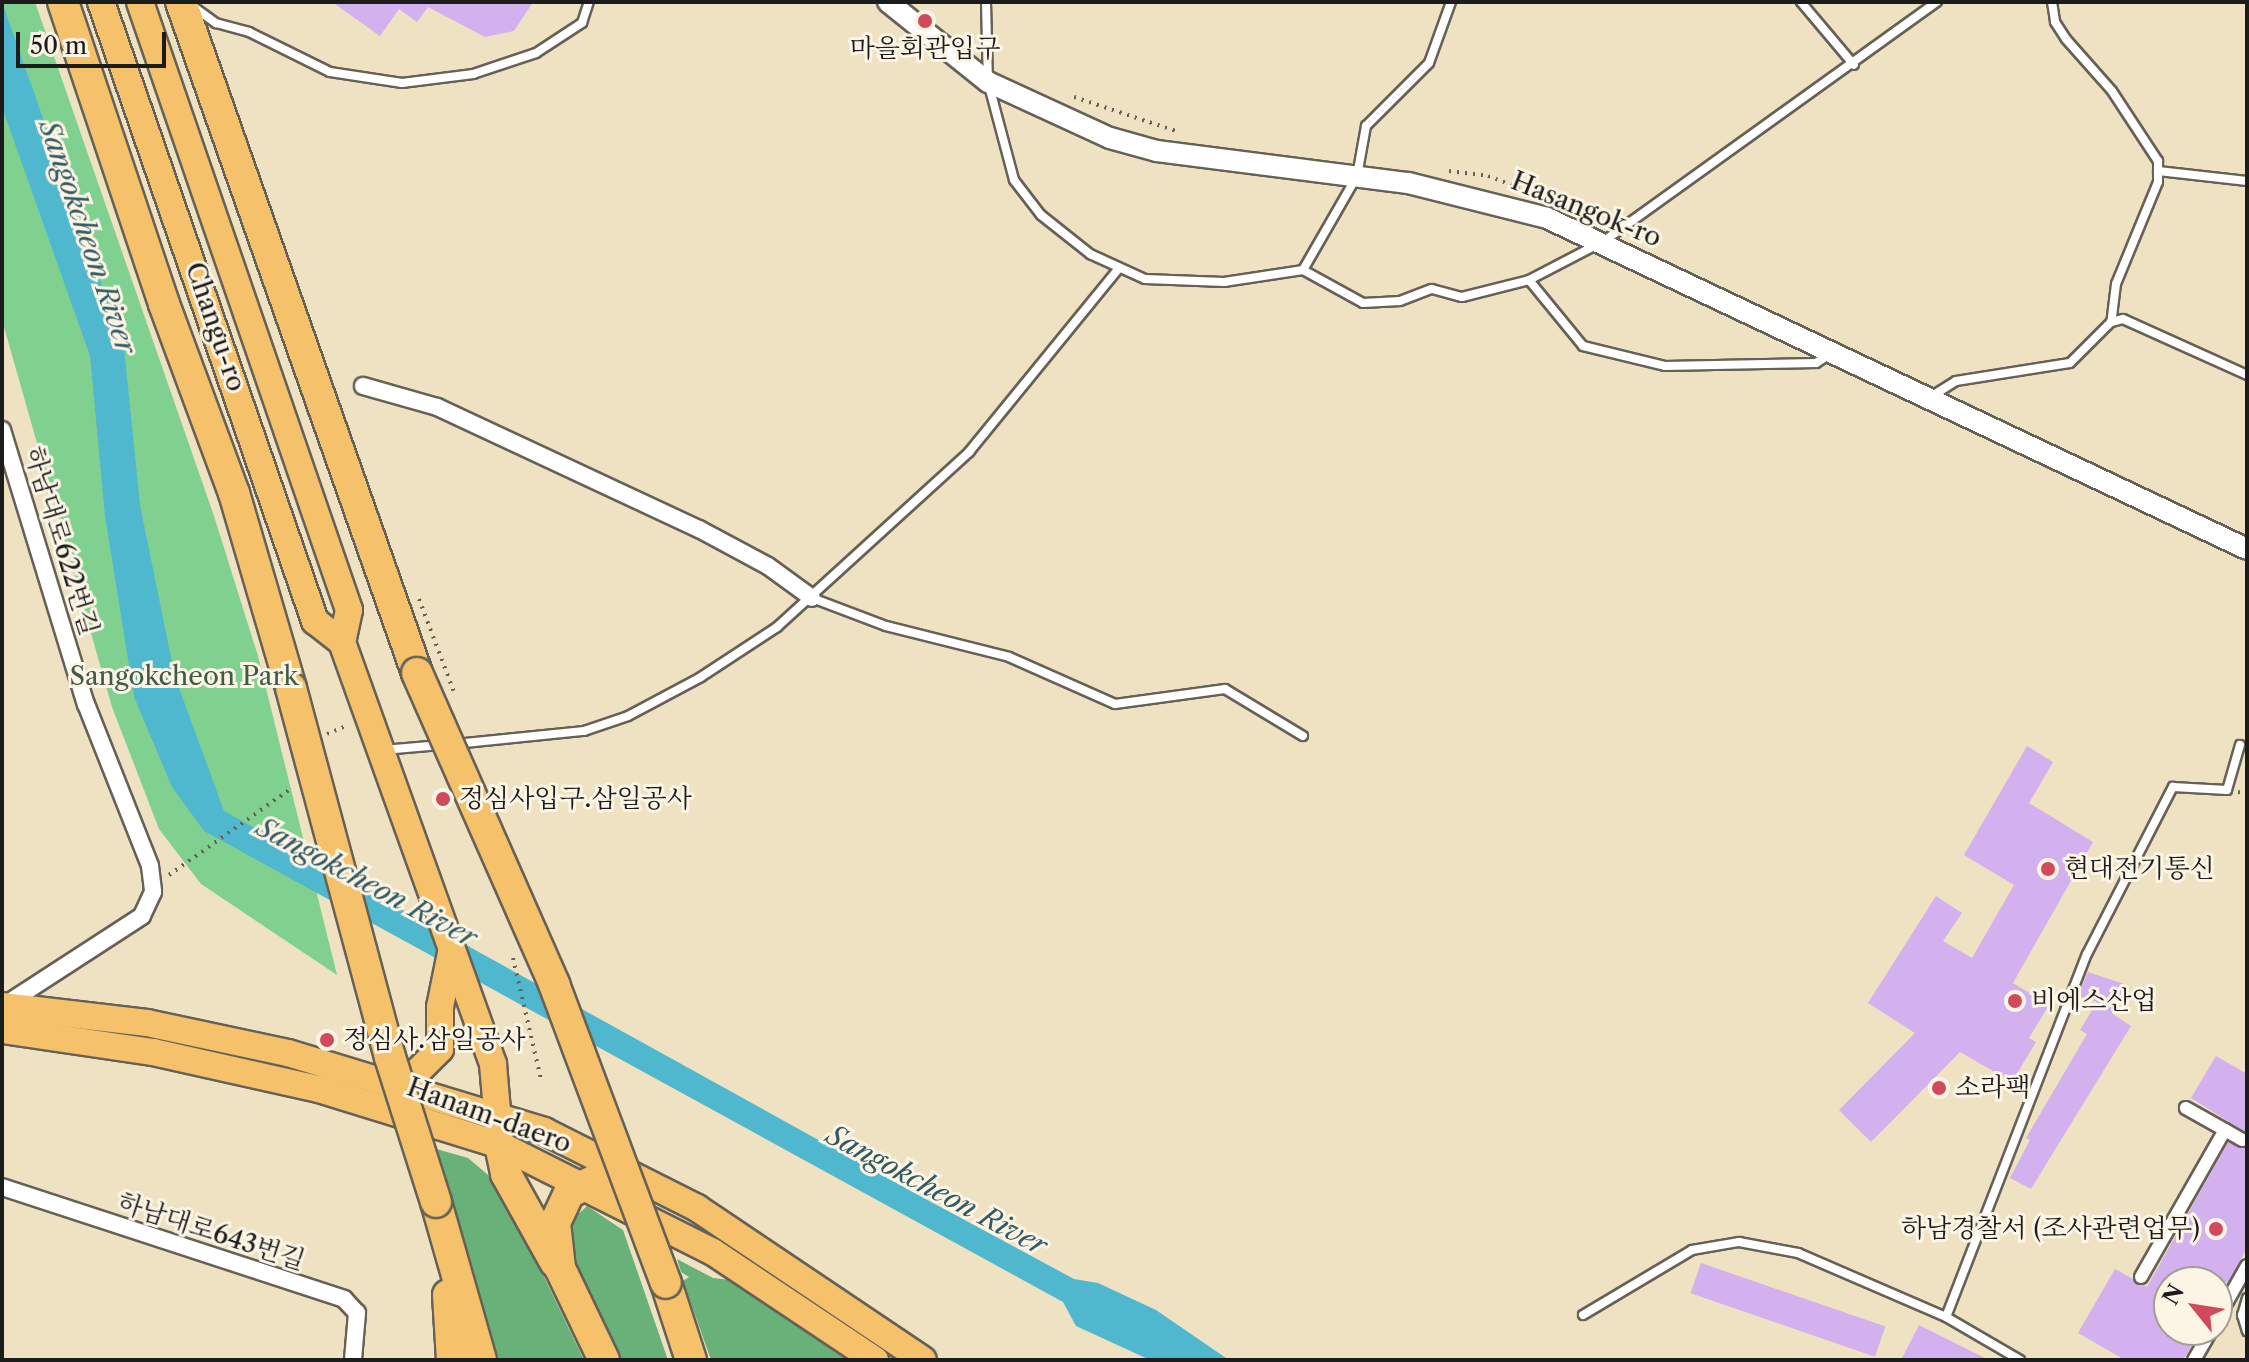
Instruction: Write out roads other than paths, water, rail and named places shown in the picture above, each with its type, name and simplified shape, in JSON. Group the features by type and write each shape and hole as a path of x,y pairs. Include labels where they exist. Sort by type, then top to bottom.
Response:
{"highway":[{"path":"63,2 164,304 234,493 291,688 390,1057 481,1360"},
{"path":"181,2 417,673 554,984 666,1283 688,1354"},
{"path":"500,1131 506,1174 560,1268 604,1360"},
{"path":"560,1268 555,1239 559,1207 583,1183 619,1168"},
{"path":"436,1202 452,1360"}],"main road":[{"name":"Changu-ro","path":"101,2 315,621 342,642"},
{"name":"Changu-ro","path":"140,2 349,610 342,642 408,837 486,1045 500,1131"},
{"path":"380,1077 406,1076 424,1069 440,1049 440,1007 451,953"},
{"name":"Hanam-daero","path":"3,1014 147,1023 380,1077 500,1131 583,1183 713,1252 875,1360"},
{"name":"Hanam-daero","path":"3,1014 153,1052 500,1131 544,1131 619,1168 757,1245 923,1360"}],"street":[{"name":"Hasangok-ro","path":"888,2 988,82 1055,116 1157,151 1357,176 1477,196 1604,241 2247,549"},
{"path":"363,386 437,407 699,529 768,566 812,598"},
{"name":"하남대로622번길","path":"2,430 86,704 150,866 153,892 142,916 3,1014"},
{"path":"2186,1108 2242,1140"},
{"path":"2141,1277 2225,1130"},
{"name":"하남대로643번길","path":"2,1187 344,1299 357,1313 353,1360"},
{"path":"2233,1291 2247,1266"}],"lane":[{"path":"187,2 216,23 249,32 330,72 402,83 473,74 536,53 582,23 589,2"},
{"path":"986,2 988,82 1014,180 1041,215 1090,254 1119,268 1172,283 1303,270 1363,303 1400,301 1432,289 1462,297 1529,280 1604,241 1854,65 1937,2"},
{"path":"1303,270 1357,176 1366,126 1429,63 1451,2"},
{"path":"1801,2 1854,65"},
{"path":"2052,2 2055,22 2112,91 2158,161 2158,171 2134,248 2116,284 2111,322"},
{"path":"2158,171 2247,181"},
{"path":"378,750 549,736 628,716 736,656 812,598 969,452 1119,268"},
{"path":"1529,280 1583,346 1665,366 1816,363 1835,351"},
{"path":"1931,396 1956,381 2070,363 2111,322 2123,319 2247,375"},
{"path":"812,598 914,634 1009,657 1115,704 1225,689 1303,736"},
{"path":"1946,1317 2087,954 2173,787 2227,790 2240,745"},
{"path":"1583,1315 1692,1250 1739,1242 1798,1253 1946,1317 2020,1360"},
{"path":"2247,1298 2242,1315 2247,1331"}],"water":[{"path":"2,2 124,348 140,505 175,677 224,811 1074,1279 1098,1283 1156,1310 1229,1360 1150,1360 1076,1326 1063,1302 204,831 172,787 134,697 105,516 90,356 2,107"}],"place":[{"name":"마을회관입구","path":"925,21"},
{"name":"정심사입구.삼일공사","path":"443,799"},
{"name":"현대전기통신","path":"2048,869"},
{"name":"비에스산업","path":"2015,1001"},
{"name":"정심사.삼일공사","path":"327,1040"},
{"name":"소라팩","path":"1939,1088"},
{"name":"하남경찰서 (조사관련업무)","path":"2216,1229"}],"water label":[{"name":"Sangokcheon River","path":"88,237"},
{"name":"Sangokcheon River","path":"367,882"},
{"name":"Sangokcheon River","path":"937,1190"}],"park label":[{"name":"Sangokcheon Park","path":"184,677"}]}
